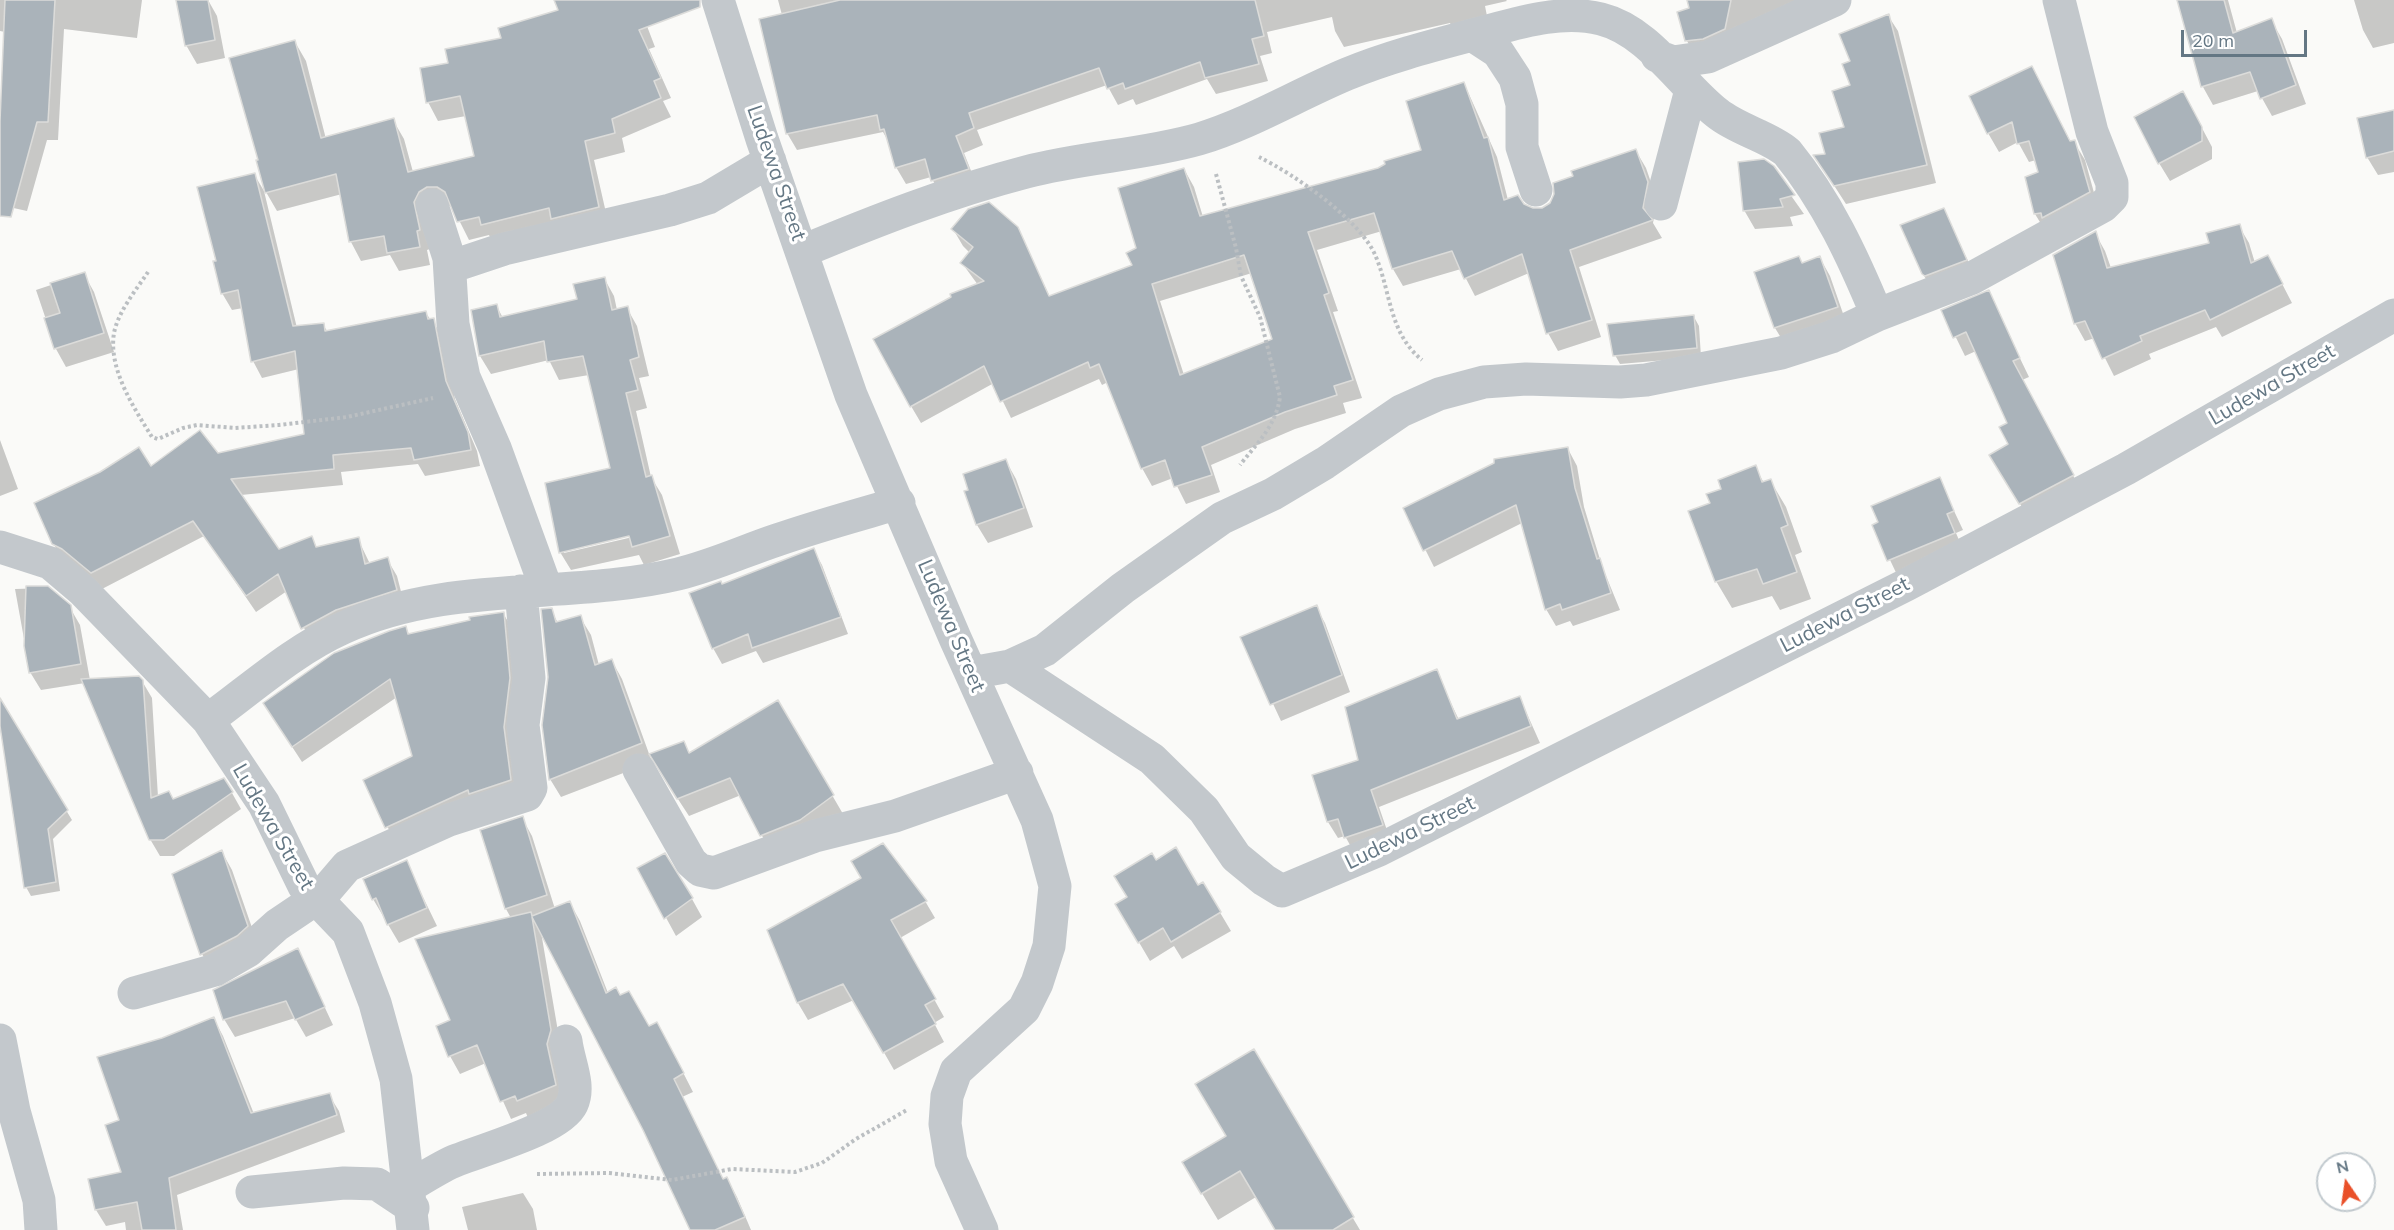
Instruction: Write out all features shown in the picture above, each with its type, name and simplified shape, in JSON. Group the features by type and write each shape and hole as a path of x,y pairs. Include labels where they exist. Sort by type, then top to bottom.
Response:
{"street":[{"name":"Ludewa Street","path":"718,0 770,162 803,251 851,395 971,673 1038,820 1055,886 1049,946 1037,983 1024,1009 957,1071 947,1096 945,1124 951,1161 982,1230"},
{"path":"1657,56 1673,62 1708,57 1835,0"},
{"path":"971,673 1010,666 1045,650 1160,560 1222,518 1273,494 1325,463 1401,411 1459,387 1526,379 1620,382 1646,380 1781,352 1831,337 1877,315 1972,278 2103,206 2112,197 2112,183 2092,132 2060,0"},
{"path":"803,251 880,219 1024,172 1207,136 1248,122 1346,75 1430,45 1524,20 1561,17 1606,9 1718,114 1750,135 1779,146 1787,152 1827,211 1853,255 1877,315"},
{"path":"1472,35 1498,52 1515,78 1522,104 1522,147 1536,190"},
{"path":"1661,204 1691,90"},
{"path":"450,267 504,249 670,210 708,198 770,162"},
{"path":"134,993 215,969 248,951 277,925 331,887 347,866 448,820 527,795 531,788 523,725 530,678 534,590 495,448 469,390 453,324 450,267 445,242 432,205"},
{"name":"Ludewa Street","path":"1010,666 1152,759 1204,810 1236,857 1263,880 1282,891 1379,850 1906,585 2126,469 2394,315"},
{"path":"208,720 301,651 342,628 407,608 476,595 603,586 680,574 778,539 899,503"},
{"name":"Ludewa Street","path":"0,548 50,563 84,591 208,720 279,828 295,871 314,898 348,932 375,1003 396,1079 412,1208"},
{"path":"639,770 691,862 700,870 714,873 736,867 815,836 878,822 1017,773"},
{"path":"0,1040 14,1111 39,1200 41,1230"},
{"path":"252,1192 344,1183 377,1184 412,1208 450,1163 539,1129 568,1109 573,1103 575,1088 566,1041"}],"path":[{"path":"1207,136 1299,178 1368,240 1376,257 1393,318 1402,339 1415,354 1459,387"},
{"path":"1207,136 1240,276 1260,318 1280,397 1278,410 1266,434 1238,468"},
{"path":"148,272 117,323 113,345 120,376 129,396 152,436 158,439 183,428 198,425 235,428 346,417 469,390"},
{"path":"531,1174 609,1173 672,1179 732,1169 795,1172 822,1163 856,1138 914,1105 947,1096"}],"building":[{"path":"5,0 55,0 48,122 37,122 11,217 0,216 0,121"},
{"path":"176,0 208,0 215,40 185,46"},
{"path":"554,0 700,0 700,7 639,30 661,78 654,81 661,98 612,119 615,133 585,141 599,207 551,219 549,208 481,225 479,217 457,222 445,192 437,187 427,187 419,192 414,202 420,230 417,231 420,247 387,253 384,236 349,242 336,174 265,193 229,58 295,40 321,138 394,118 408,172 474,156 460,96 426,103 420,68 448,63 445,49 501,38 498,28 558,10"},
{"path":"840,0 1255,0 1264,36 1252,39 1259,64 1205,78 1200,62 1125,89 1123,83 1107,89 1099,68 969,113 974,128 956,136 969,169 931,181 925,159 895,168 884,129 880,130 877,115 786,134 759,19"},
{"path":"1687,0 1731,0 1725,29 1703,39 1685,41 1677,12 1689,8"},
{"path":"2177,0 2224,0 2233,33 2272,18 2296,85 2260,99 2250,72 2201,87"},
{"path":"1889,14 1927,165 1834,186 1813,155 1825,154 1819,133 1844,127 1832,91 1850,85 1842,64 1850,61 1839,34"},
{"path":"2032,66 2070,141 2075,140 2090,192 2042,218 2041,213 2034,214 2025,177 2038,172 2029,141 2017,144 2012,122 1987,134 1969,96"},
{"path":"1464,82 1484,138 1488,137 1504,200 1518,195 1524,204 1533,208 1542,208 1550,203 1554,194 1553,183 1573,176 1571,171 1636,149 1648,182 1643,208 1653,220 1570,250 1592,320 1546,334 1522,254 1464,279 1452,251 1392,269 1374,213 1308,232 1329,293 1324,295 1353,380 1334,386 1337,395 1285,412 1202,447 1212,475 1174,487 1165,460 1141,469 1099,364 1090,368 1088,362 1000,402 984,366 910,407 873,339 951,297 950,294 984,281 960,263 973,247 951,229 968,209 989,202 1018,227 1049,296 1132,265 1126,253 1136,248 1118,188 1184,168 1200,216 1378,168 1385,164 1384,161 1421,150 1406,101","holes":["1244,255 1272,339 1180,375 1152,284"]},
{"path":"2183,91 2202,127 2202,141 2158,164 2134,117"},
{"path":"2394,110 2394,151 2366,158 2357,118"},
{"path":"1764,159 1774,166 1795,195 1780,199 1783,207 1743,211 1738,162"},
{"path":"255,173 293,326 324,323 325,331 426,311 428,319 434,318 446,381 468,432 471,450 414,460 411,448 333,455 334,469 231,479 279,549 312,536 316,547 359,537 365,564 388,557 397,590 336,610 301,629 278,574 246,596 193,521 91,573 62,549 52,544 34,503 100,472 139,447 151,466 200,430 218,453 304,434 295,351 251,362 238,290 221,294 213,261 216,261 197,187"},
{"path":"1944,208 1967,260 1925,276 1922,274 1900,225"},
{"path":"2240,224 2251,263 2268,255 2283,284 2210,320 2205,310 2140,336 2142,341 2102,359 2085,321 2074,324 2053,255 2096,231 2107,268 2209,243 2206,233"},
{"path":"1799,256 1802,263 1820,256 1838,307 1774,328 1754,272"},
{"path":"85,272 104,333 54,349 44,318 60,313 50,283"},
{"path":"605,277 612,310 628,306 639,357 630,360 638,390 626,393 646,477 652,475 670,536 632,547 629,536 559,553 545,483 610,468 583,356 547,362 544,341 479,356 471,310 497,304 500,317 577,299 573,284"},
{"path":"1989,290 2020,358 2013,361 2074,475 2019,504 1989,455 2008,444 1999,427 2007,423 1966,332 1953,338 1941,310"},
{"path":"1694,315 1697,348 1613,356 1607,324"},
{"path":"1568,447 1575,488 1597,559 1600,558 1611,593 1562,610 1560,604 1545,610 1516,505 1423,551 1403,508 1494,463 1494,459"},
{"path":"1006,459 1024,508 976,525 964,491 968,490 963,474"},
{"path":"1756,465 1762,482 1771,479 1788,525 1781,528 1797,572 1763,584 1757,569 1715,582 1688,511 1710,503 1706,494 1721,489 1718,480"},
{"path":"1940,477 1954,511 1947,514 1955,533 1887,561 1872,525 1878,522 1871,506"},
{"path":"814,548 841,617 752,648 748,634 712,649 689,593 721,581 722,584"},
{"path":"26,586 48,586 71,605 81,664 29,673 24,646"},
{"path":"1317,605 1342,675 1270,705 1240,637"},
{"path":"552,608 556,622 581,615 595,665 612,659 642,743 549,780 542,725 548,677 541,609"},
{"path":"504,612 510,678 504,727 511,780 469,794 468,790 385,828 363,780 412,756 390,679 292,747 263,703 334,653 389,631 406,626 408,634 470,620 469,617"},
{"path":"1437,669 1457,719 1520,696 1531,726 1371,790 1383,825 1344,838 1338,819 1327,822 1312,775 1358,760 1345,707"},
{"path":"139,676 143,680 151,798 169,791 173,799 224,778 233,792 164,840 149,840 81,679"},
{"path":"0,698 68,810 48,829 56,882 24,888 0,726"},
{"path":"778,700 834,795 800,820 760,836 730,778 677,799 649,754 684,741 689,753"},
{"path":"523,816 547,895 505,909 480,830"},
{"path":"883,843 927,901 891,920 936,999 925,1005 936,1024 883,1053 843,984 797,1003 767,930 861,878 851,861"},
{"path":"1176,847 1198,885 1203,882 1221,912 1171,942 1163,928 1138,943 1115,904 1127,897 1114,876 1152,853 1156,860"},
{"path":"222,850 248,926 237,936 200,955 172,874"},
{"path":"665,853 693,898 664,919 637,868"},
{"path":"407,860 427,908 387,925 376,898 372,900 363,879"},
{"path":"570,901 606,993 616,987 620,995 629,991 649,1026 657,1022 684,1073 674,1079 723,1179 727,1177 745,1217 715,1230 690,1230 643,1130 532,917 551,1030 547,1044 556,1085 517,1101 515,1096 500,1102 477,1045 448,1057 436,1026 450,1020 415,939 531,912 532,916"},
{"path":"298,948 325,1007 295,1020 286,1001 223,1020 213,990"},
{"path":"214,1017 251,1113 330,1093 337,1115 169,1178 176,1230 142,1230 137,1202 95,1210 88,1179 121,1172 105,1125 119,1120 97,1057 162,1038"},
{"path":"1254,1049 1354,1217 1333,1230 1275,1230 1240,1171 1201,1194 1182,1162 1226,1136 1195,1084"}]}
